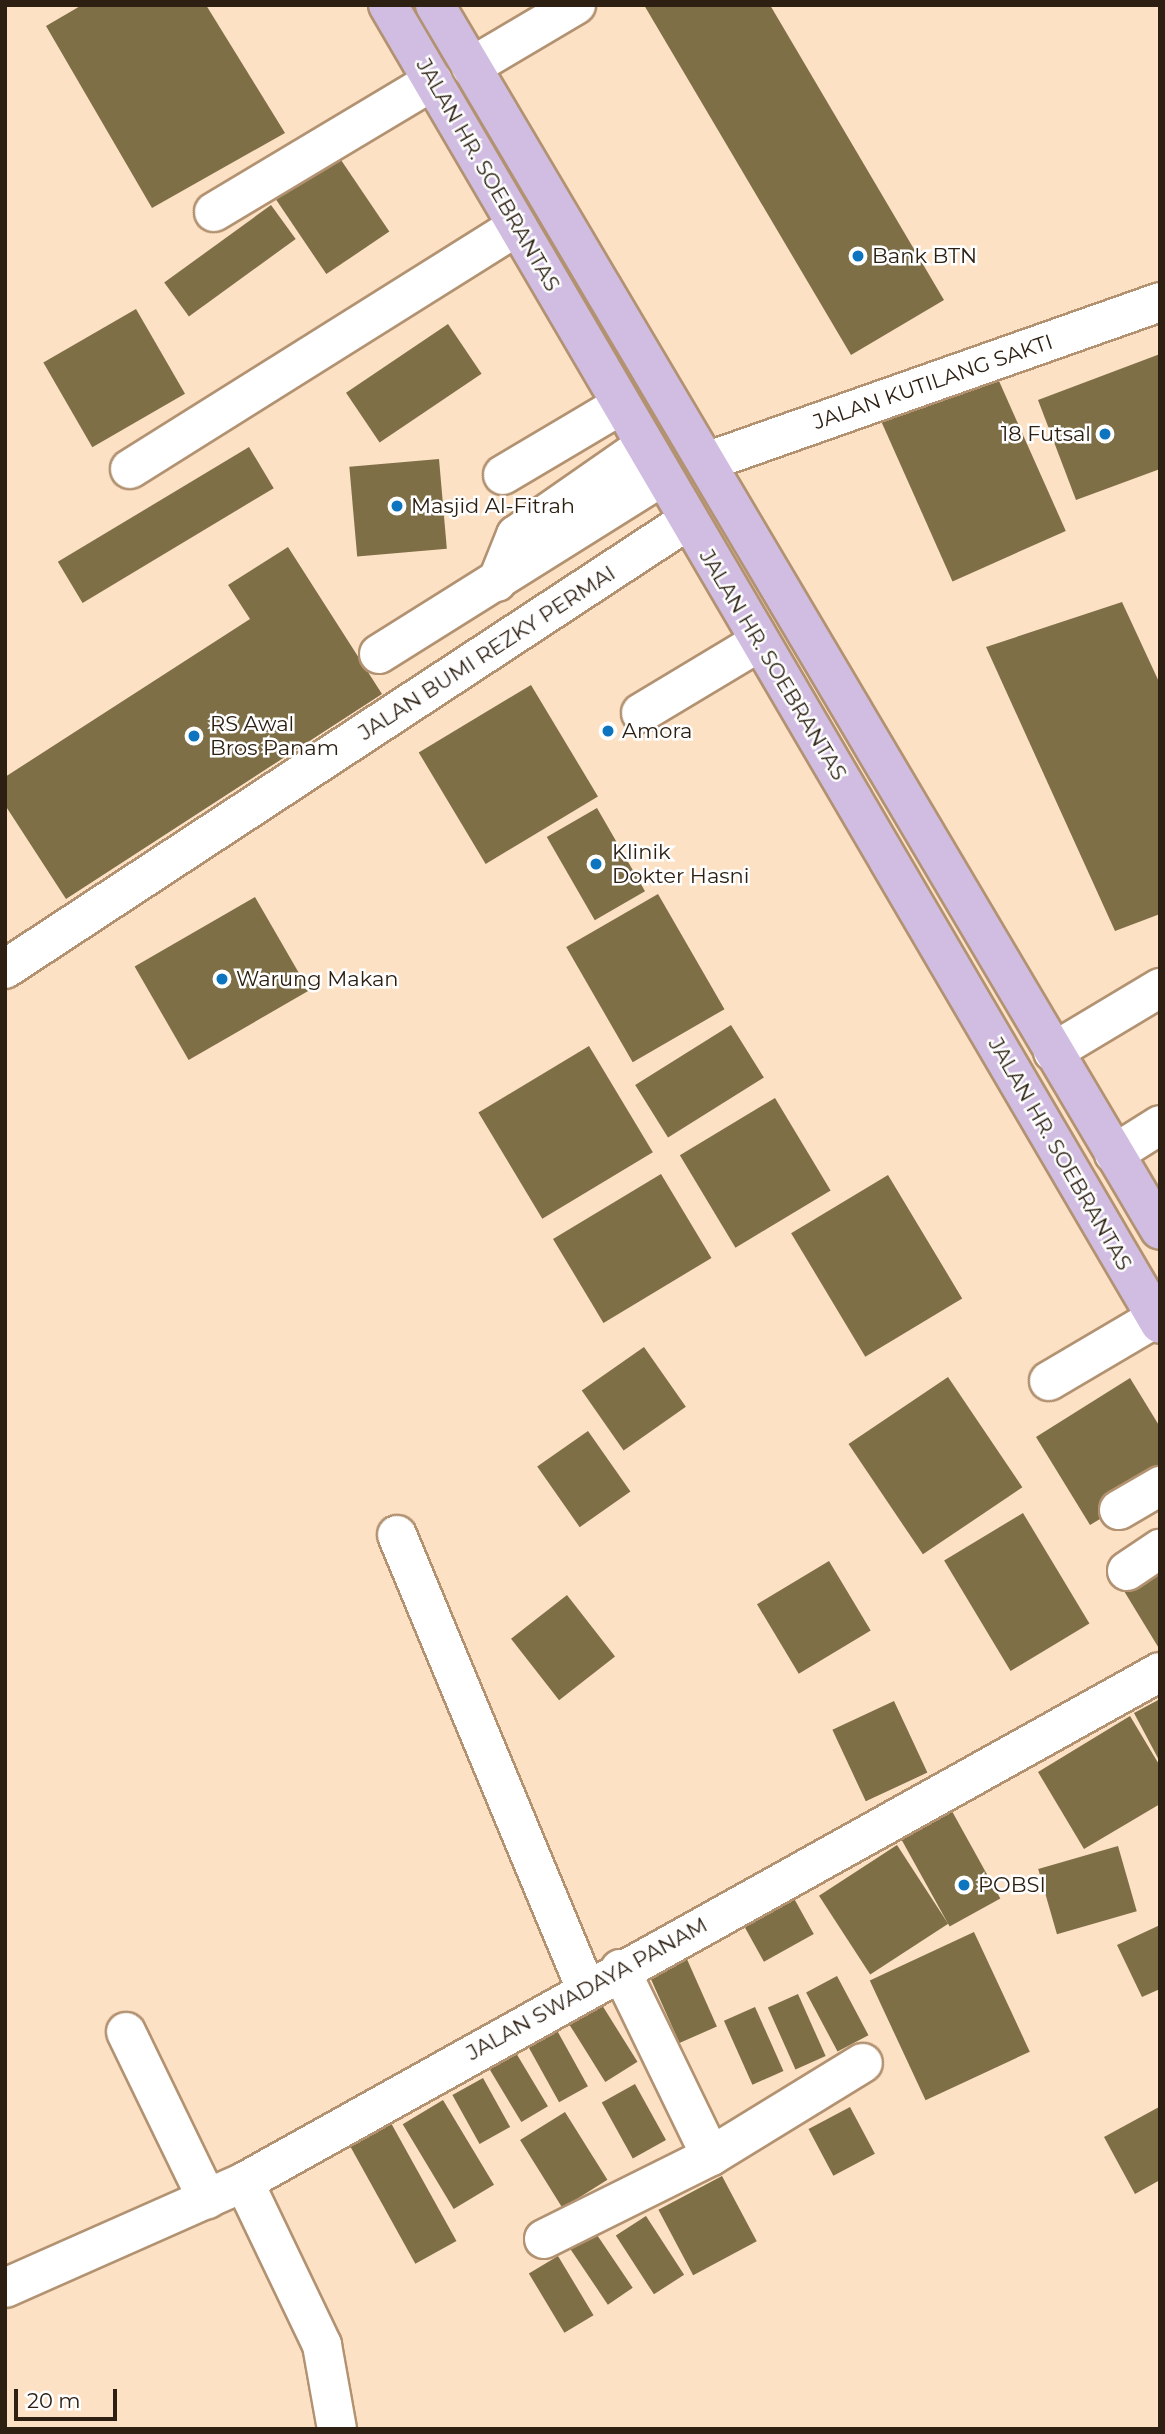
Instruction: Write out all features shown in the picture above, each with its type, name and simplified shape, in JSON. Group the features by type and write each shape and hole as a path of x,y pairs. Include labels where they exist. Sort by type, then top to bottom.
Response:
{"main road":[{"name":"JALAN HR. SOEBRANTAS","path":"388,5 687,521 1158,1321"},
{"name":"JALAN HR. SOEBRANTAS","path":"435,5 1053,1052 1114,1154 1155,1213"},
{"path":"854,803 892,778"}],"street":[{"path":"471,67 576,5"},
{"path":"214,212 433,81"},
{"path":"130,469 517,226"},
{"name":"JALAN KUTILANG SAKTI","path":"706,462 1160,302"},
{"path":"503,475 621,405"},
{"path":"379,654 497,582 652,461"},
{"name":"JALAN BUMI REZKY PERMAI","path":"5,970 687,521"},
{"path":"641,713 759,642"},
{"path":"1053,1052 1160,988"},
{"path":"1114,1154 1160,1125"},
{"path":"1049,1381 1158,1321"},
{"path":"1119,1510 1160,1486"},
{"path":"397,1535 586,1990"},
{"path":"1127,1571 1160,1549"},
{"name":"JALAN SWADAYA PANAM","path":"5,2288 243,2182 620,1969 1160,1672"},
{"path":"620,1969 711,2155"},
{"path":"126,2032 207,2199"},
{"path":"544,2239 711,2155 863,2063"},
{"path":"243,2182 322,2345 337,2429"}],"building":[{"path":"82,5 206,5 285,133 152,208 46,26"},
{"path":"644,5 770,5 944,300 851,355"},
{"path":"339,157 389,232 326,274 276,199"},
{"path":"271,205 296,239 189,317 164,283"},
{"path":"136,309 185,394 92,447 43,362"},
{"path":"448,324 482,374 380,443 346,393"},
{"name":"18 Futsal","path":"1160,354 1160,469 1076,500 1038,400"},
{"path":"995,372 1066,531 952,581 882,422"},
{"path":"249,447 274,488 83,603 58,562"},
{"name":"Masjid Al-Fitrah","path":"439,459 447,549 357,557 349,467"},
{"name":"RS Awal Bros Panam","path":"288,547 382,694 66,899 5,805 5,777 250,619 228,585"},
{"path":"1122,602 1160,684 1160,914 1115,931 986,647"},
{"path":"531,685 598,796 486,864 419,752"},
{"name":"Klinik Dokter Hasni","path":"597,808 645,891 595,920 547,837"},
{"path":"658,894 725,1009 633,1062 566,947"},
{"name":"Warung Makan","path":"255,897 309,991 189,1060 135,966"},
{"path":"731,1025 764,1078 668,1137 635,1085"},
{"path":"589,1046 653,1152 542,1219 478,1112"},
{"path":"775,1098 831,1191 735,1248 680,1155"},
{"path":"661,1174 711,1258 603,1323 553,1239"},
{"path":"888,1175 962,1298 865,1357 791,1233"},
{"path":"644,1347 686,1407 624,1450 582,1391"},
{"path":"948,1377 1022,1487 923,1554 849,1444"},
{"path":"1130,1378 1160,1427 1160,1483 1090,1525 1036,1437"},
{"path":"588,1431 630,1492 580,1527 537,1467"},
{"path":"1023,1513 1089,1624 1011,1671 944,1560"},
{"path":"829,1561 871,1630 799,1674 757,1604"},
{"path":"1160,1569 1160,1650 1124,1591"},
{"path":"567,1595 615,1656 559,1700 511,1639"},
{"path":"1160,1699 1160,1762 1134,1713"},
{"path":"894,1701 927,1773 866,1801 832,1730"},
{"path":"1130,1716 1160,1766 1160,1804 1084,1849 1038,1772"},
{"path":"948,1804 1000,1898 950,1927 897,1832"},
{"path":"897,1845 948,1924 870,1974 819,1896"},
{"path":"1118,1846 1137,1911 1057,1934 1038,1869"},
{"path":"791,1893 814,1934 764,1962 741,1921"},
{"path":"1160,1925 1160,1989 1142,1997 1117,1945"},
{"path":"974,1932 1030,2052 926,2100 870,1981"},
{"path":"686,1957 717,2026 679,2043 649,1974"},
{"path":"837,1976 868,2035 838,2052 806,1992"},
{"path":"798,1994 826,2056 796,2070 768,2007"},
{"path":"602,2005 638,2062 605,2082 570,2025"},
{"path":"755,2007 783,2071 752,2085 724,2021"},
{"path":"554,2025 588,2086 559,2102 525,2041"},
{"path":"516,2053 548,2106 521,2122 489,2069"},
{"path":"483,2078 510,2127 480,2144 452,2095"},
{"path":"635,2084 666,2140 633,2158 602,2102"},
{"path":"443,2100 494,2185 454,2209 403,2124"},
{"path":"850,2107 875,2154 833,2176 809,2129"},
{"path":"1159,2107 1160,2180 1135,2194 1104,2137"},
{"path":"565,2112 607,2180 562,2208 520,2140"},
{"path":"391,2123 456,2241 415,2264 350,2146"},
{"path":"722,2176 757,2241 693,2275 658,2210"},
{"path":"646,2216 684,2275 654,2294 616,2236"},
{"path":"593,2229 633,2288 608,2305 568,2246"},
{"path":"558,2256 594,2315 564,2333 529,2274"}],"place":[{"name":"Bank BTN","path":"858,256"},
{"name":"18 Futsal","path":"1105,434"},
{"name":"Masjid Al-Fitrah","path":"397,506"},
{"name":"Amora","path":"608,731"},
{"name":"RS Awal Bros Panam","path":"194,736"},
{"name":"Klinik Dokter Hasni","path":"596,864"},
{"name":"Warung Makan","path":"222,979"},
{"name":"POBSI","path":"964,1885"}]}
